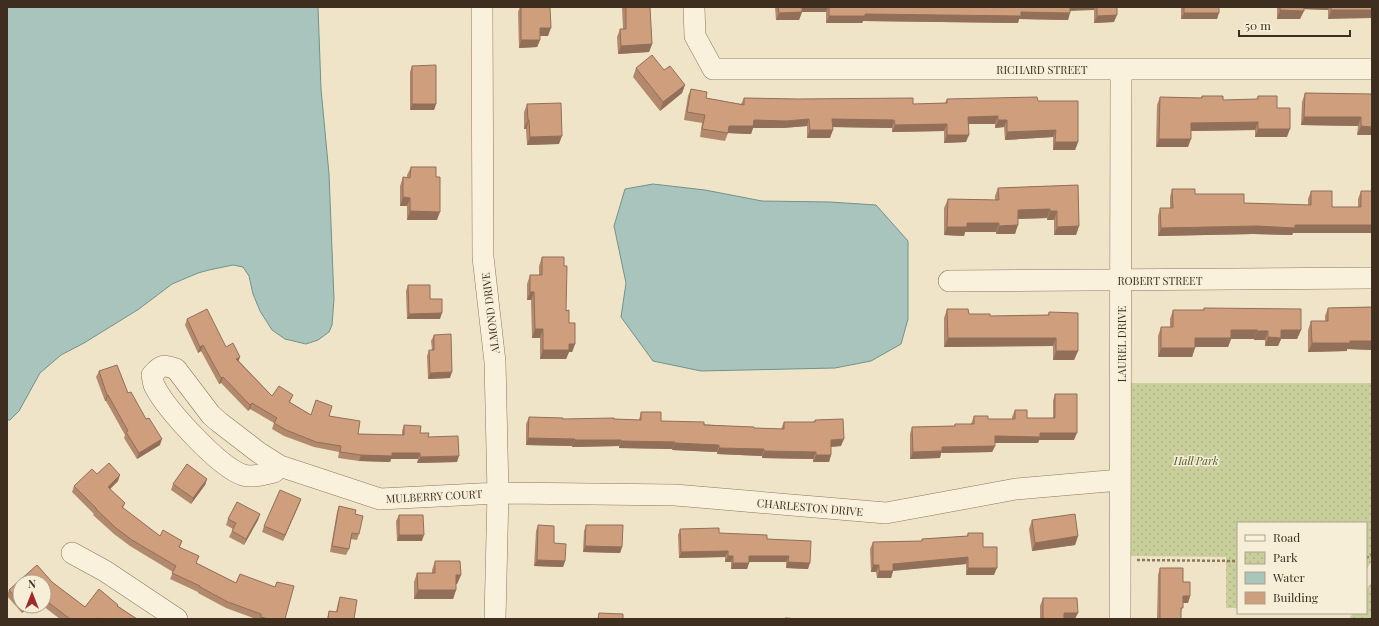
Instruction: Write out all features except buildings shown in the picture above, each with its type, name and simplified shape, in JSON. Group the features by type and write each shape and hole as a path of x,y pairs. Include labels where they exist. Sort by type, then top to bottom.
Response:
{"street":[{"name":"ALMOND DRIVE","path":"482,7 483,257 495,362 498,492 495,619"},
{"name":"RICHARD STREET","path":"694,7 695,36 713,69 1372,69"},
{"name":"LAUREL DRIVE","path":"1120,619 1121,69"},
{"name":"ROBERT STREET","path":"949,281 1372,278"},
{"name":"MULBERRY COURT","path":"280,466 274,472 245,476 226,464 215,456 186,428 154,386 152,375 159,367 167,366 176,369 211,415 258,452 280,466 380,499 498,492"},
{"name":"CHARLESTON DRIVE","path":"498,492 675,496 886,513 1016,489 1120,480"},
{"path":"72,553 105,571 177,619"}],"path":[{"path":"1134,560 1237,561"}],"green space":[{"name":"Hall Park","path":"1120,383 1372,383 1372,561 1367,568 1367,522 1237,522 1237,608 1226,608 1226,557 1120,556"},
{"path":"1371,583 1372,619 1349,619 1352,614 1367,614 1367,589"}],"water":[{"path":"7,7 318,7 321,89 329,174 334,299 332,325 329,332 318,340 306,344 285,339 272,330 260,311 253,294 249,276 243,267 233,265 198,273 172,284 139,309 84,343 61,355 40,373 19,411 10,420 7,420"},
{"path":"653,184 705,190 762,201 830,202 876,205 908,241 908,319 901,344 871,361 835,368 701,371 653,361 621,317 626,283 614,226 625,189"}]}
